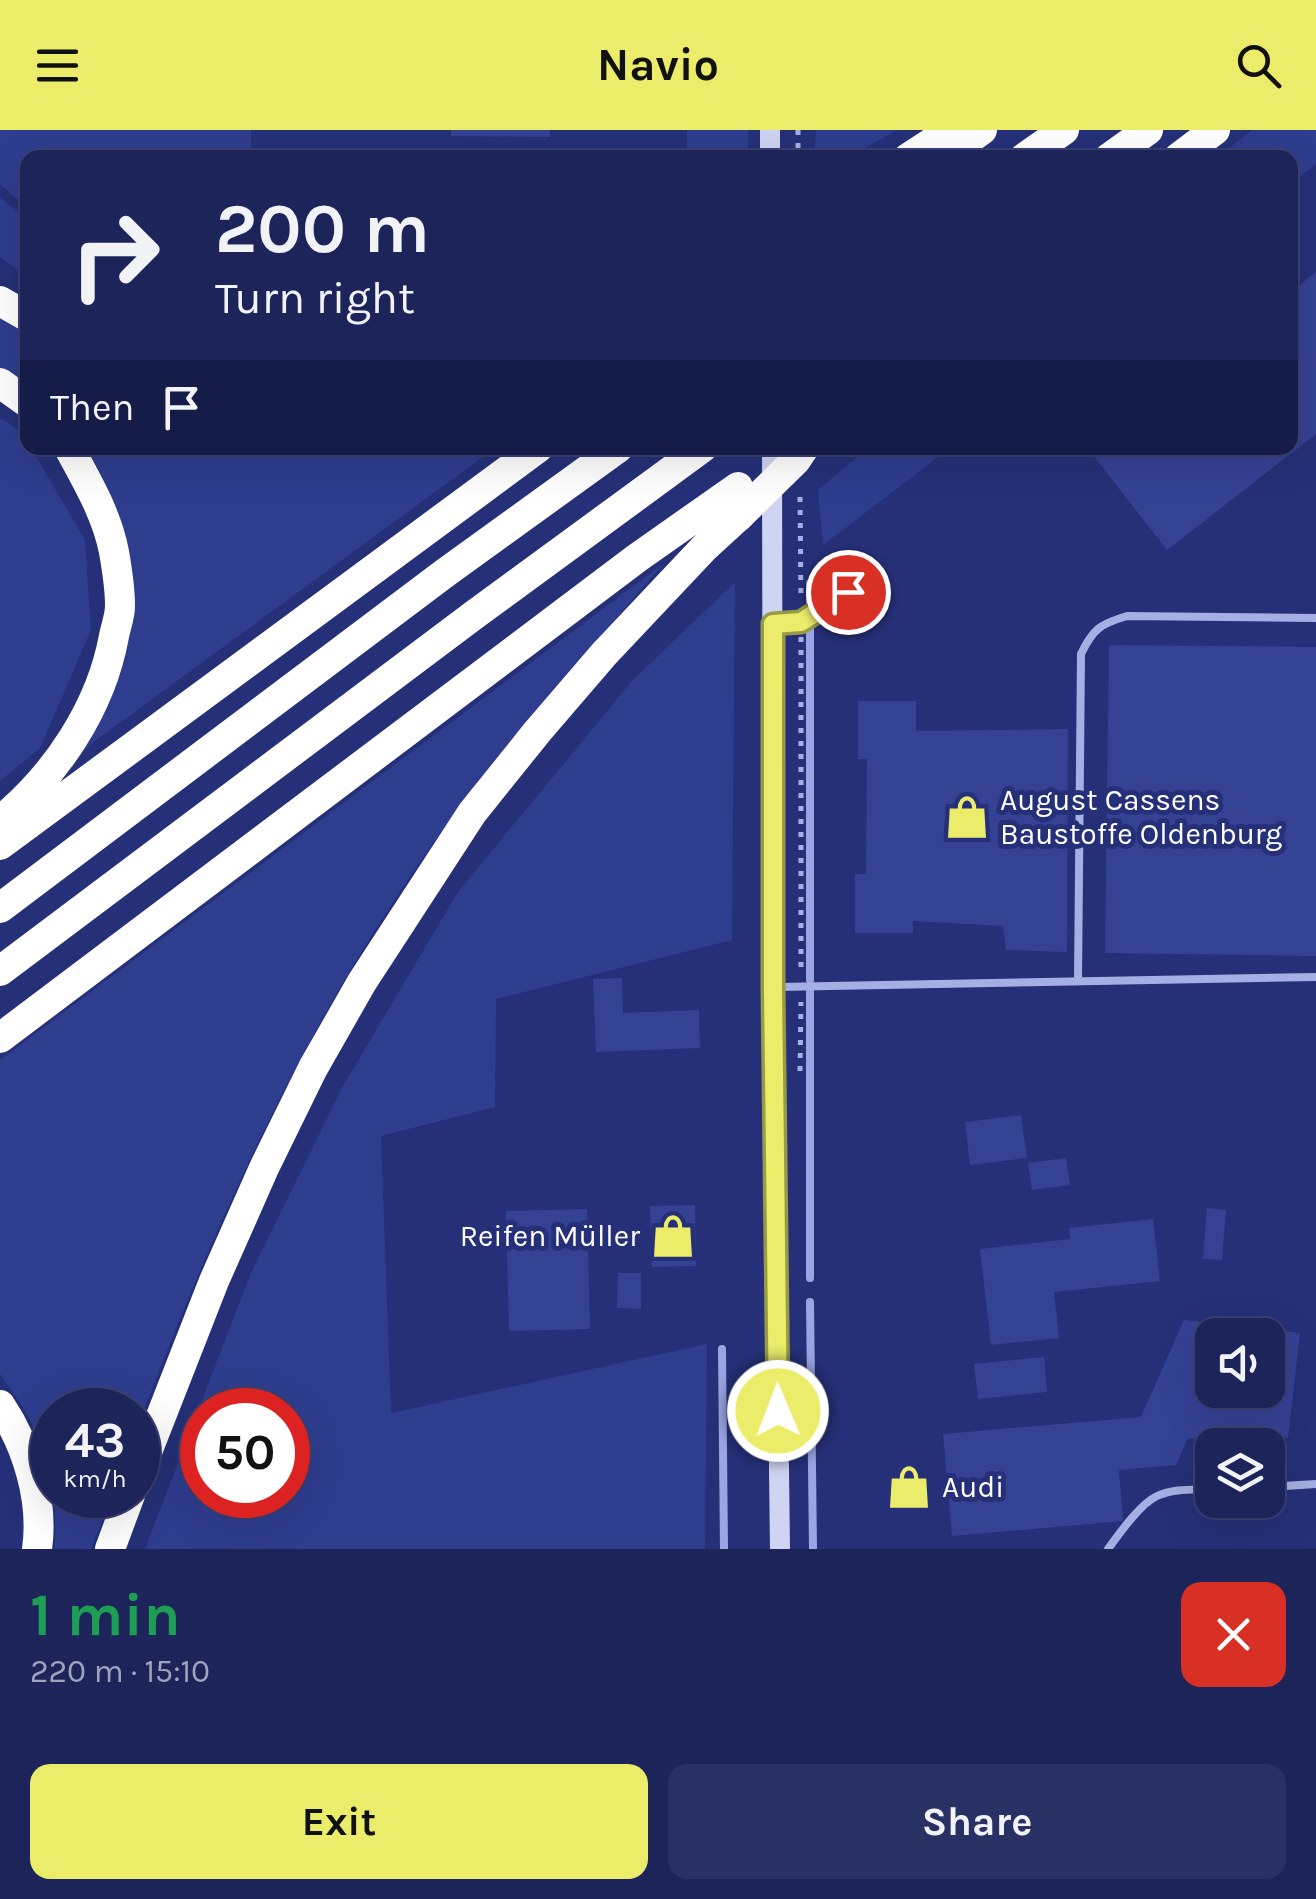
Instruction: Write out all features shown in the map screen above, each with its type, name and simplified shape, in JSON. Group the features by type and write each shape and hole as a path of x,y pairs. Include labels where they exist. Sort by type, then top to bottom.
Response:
{"highway":[{"path":"920,150 951,130"},
{"path":"953,150 982,130"},
{"path":"1035,150 1064,130"},
{"path":"1119,150 1148,130"},
{"path":"1189,150 1215,130"},
{"path":"0,821 25,800 64,753 94,702 110,656 120,607 114,552 102,512 73,455"},
{"path":"0,846 529,455"},
{"path":"0,908 608,455"},
{"path":"0,971 692,455"},
{"path":"160,1419 214,1281 314,1068 362,982 472,813 604,654 704,548 739,501 788,455"},
{"path":"0,1038 638,558 739,501 799,455"},
{"path":"0,1405 32,1474 37,1549"},
{"path":"110,1549 121,1518"}],"main road":[{"path":"772,455 780,1549"}],"lane":[{"path":"773,624 801,622 848,592"},
{"path":"1078,981 1081,654 1092,632 1127,616 1316,618"},
{"path":"773,988 1316,977"},
{"path":"1285,1485 1316,1484"},
{"path":"1108,1549 1154,1497 1195,1490"}],"shaded area":[{"path":"0,130 251,130 251,150 20,150 20,202 0,184"},
{"path":"687,130 748,130 748,150 687,150"},
{"path":"816,130 897,130 861,150 815,150"},
{"path":"1252,130 1316,130 1316,164 1298,178 1298,150 1227,150"},
{"path":"0,197 20,214 20,272 0,257"},
{"path":"0,318 20,331 20,380 0,367"},
{"path":"0,418 20,432 20,455 35,455 85,540 91,630 40,748 0,781"},
{"path":"89,455 485,455 77,758 107,709 125,661 133,611 119,515"},
{"path":"860,455 941,455 823,545 818,490"},
{"path":"663,564 526,723 400,891 312,1037 273,1113 153,1388 30,1388 30,1421 0,1374 0,1060"},
{"path":"735,582 732,940 496,999 495,1107 381,1136 391,1413 707,1344 705,1549 145,1549 180,1458 180,1518 310,1518 310,1388 207,1388 250,1275 343,1086 458,892 632,681"},
{"path":"55,1518 103,1518 91,1549 54,1549"}],"building":[{"path":"451,130 550,130 550,137 451,136"},
{"path":"1316,272 1316,434 1298,448 1298,287"},
{"path":"1093,455 1289,455 1167,550"},
{"path":"1109,645 1316,647 1316,956 1105,953"},
{"name":"August Cassens Baustoffe Oldenburg","path":"858,701 916,701 916,731 1068,729 1067,952 1006,950 1003,926 913,921 913,933 855,933 855,874 866,874 867,759 858,759"},
{"path":"622,978 623,1013 699,1010 700,1048 596,1052 593,979"},
{"path":"1021,1115 1027,1158 970,1165 965,1122"},
{"path":"1066,1158 1070,1185 1032,1190 1028,1163"},
{"name":"Reifen Müller","path":"695,1205 696,1266 652,1267 650,1206"},
{"path":"1207,1208 1226,1210 1222,1260 1203,1259"},
{"path":"587,1209 590,1329 509,1331 506,1211"},
{"path":"1153,1219 1160,1281 1054,1292 1059,1338 991,1345 980,1249 1070,1239 1069,1228"},
{"path":"618,1273 641,1273 641,1309 617,1308"},
{"path":"1184,1320 1195,1321 1195,1408 1285,1408 1285,1331 1300,1333 1288,1438 1285,1428 1195,1428 1195,1439 1188,1438 1176,1465 1119,1470 1123,1521 952,1536 943,1434 1141,1417"},
{"path":"1044,1357 1047,1392 978,1399 974,1364"}],"waterway":[{"path":"810,583 810,606"},
{"path":"810,628 810,980"},
{"path":"810,990 810,1278"},
{"path":"810,1302 813,1549"},
{"path":"722,1349 724,1549"}],"place":[{"name":"August Cassens Baustoffe Oldenburg","path":"967,817"},
{"name":"Reifen Müller","path":"673,1236"},
{"name":"Audi","path":"909,1487"}],"route":[{"path":"778,1411 773,624 801,622 848,592"}]}
